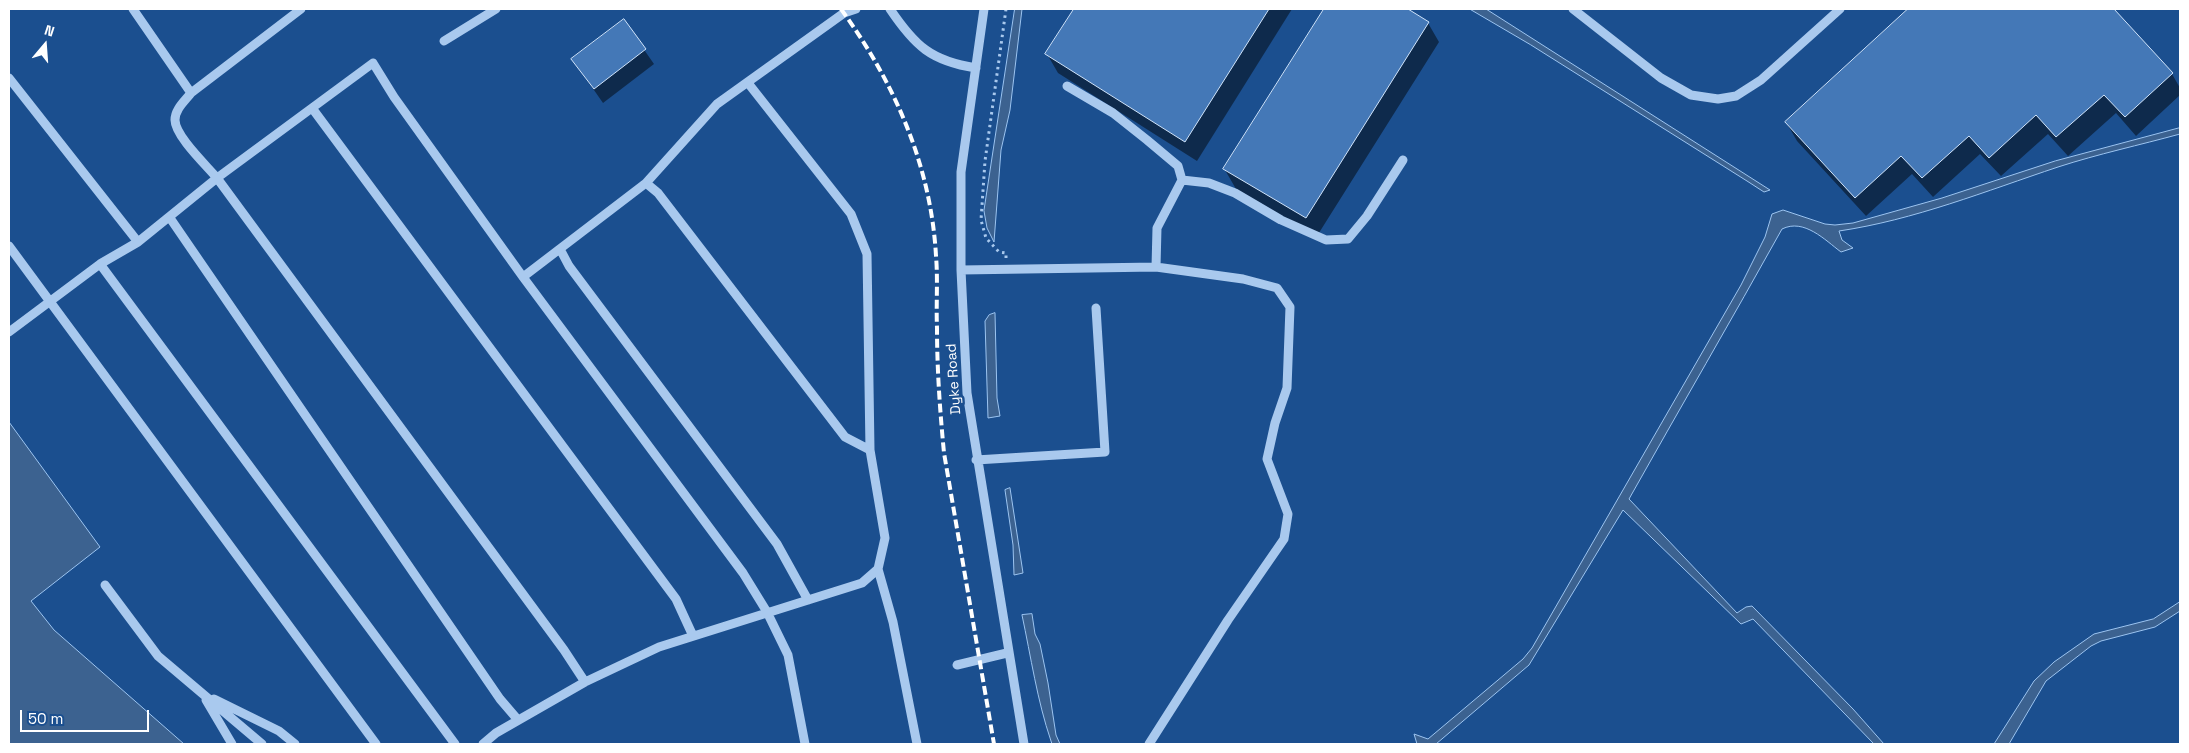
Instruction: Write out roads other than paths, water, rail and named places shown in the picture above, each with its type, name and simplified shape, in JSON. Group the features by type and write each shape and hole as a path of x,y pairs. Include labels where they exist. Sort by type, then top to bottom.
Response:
{"street":[{"path":"133,9 191,93"},
{"path":"301,9 290,12 191,93 178,110 175,121 182,136 217,178 564,650 584,682"},
{"path":"444,41 496,9"},
{"path":"523,277 646,183 717,104 844,13 856,9"},
{"path":"890,9 908,35 931,54 953,64 976,68"},
{"name":"Dyke Road","path":"984,9 961,172 961,270 967,393 1007,652 1024,744"},
{"path":"1573,9 1662,78 1691,95 1718,99 1736,96 1761,80 1840,9"},
{"path":"9,318 12,330 100,264 138,242 217,178 373,63 394,97 523,277 743,573 767,612 788,655 805,744"},
{"path":"9,78 138,242"},
{"path":"748,83 851,214 867,254 870,450 884,538 878,569 893,622 917,744"},
{"path":"1067,86 1113,113 1178,166 1182,180 1157,228 1156,267"},
{"path":"312,108 676,599 693,636"},
{"path":"1182,180 1209,183 1235,193 1281,220 1326,240 1348,239 1367,216 1403,160"},
{"path":"646,183 658,193 845,437 870,450"},
{"path":"170,218 489,682 518,720"},
{"path":"9,246 376,744"},
{"path":"560,249 569,266 777,544 808,600"},
{"path":"100,264 455,744"},
{"path":"961,270 1006,271 1156,267 1243,279 1277,288 1290,307 1287,388 1274,422 1267,459 1288,514 1284,539 1228,620 1149,744"},
{"path":"976,460 1105,452 1096,308"},
{"path":"482,744 496,733 584,682 659,647 862,583 878,569"},
{"path":"105,585 158,656 262,744"},
{"path":"957,665 1007,652"},
{"path":"202,694 232,744"},
{"path":"202,694 279,731 294,744"}],"water":[{"path":"1015,9 1022,9 1010,110 1001,150 994,242 987,228 984,211"},
{"path":"1470,9 1486,9 1770,190 1764,192 1531,45"},
{"path":"2180,128 2180,134 2073,162 1922,212 1895,220 1839,231 1842,240 1853,248 1841,252 1806,228 1790,226 1782,229 1629,499 1737,613 1746,607 1752,606 1853,709 1884,744 1874,744 1753,619 1741,624 1623,510 1529,665 1436,744 1417,744 1414,734 1428,739 1523,659 1532,648 1741,285 1765,237 1772,214 1783,210 1825,224 1853,223 1942,198 2055,161"},
{"path":"995,313 997,398 1000,416 988,418 985,321 989,315"},
{"path":"9,422 100,547 31,601 54,630 184,744 9,744"},
{"path":"1010,488 1023,573 1014,575 1013,545 1005,490"},
{"path":"2180,602 2180,611 2155,627 2101,641 2091,646 2046,681 2009,744 1994,744 2034,681 2054,662 2094,634 2153,619"},
{"path":"1032,614 1035,634 1040,644 1048,683 1056,735 1060,744 1052,744 1035,678 1022,615"}],"railway":[{"path":"841,9 878,66 893,95 918,157 933,222 937,274 938,375 944,453 994,744"}]}
